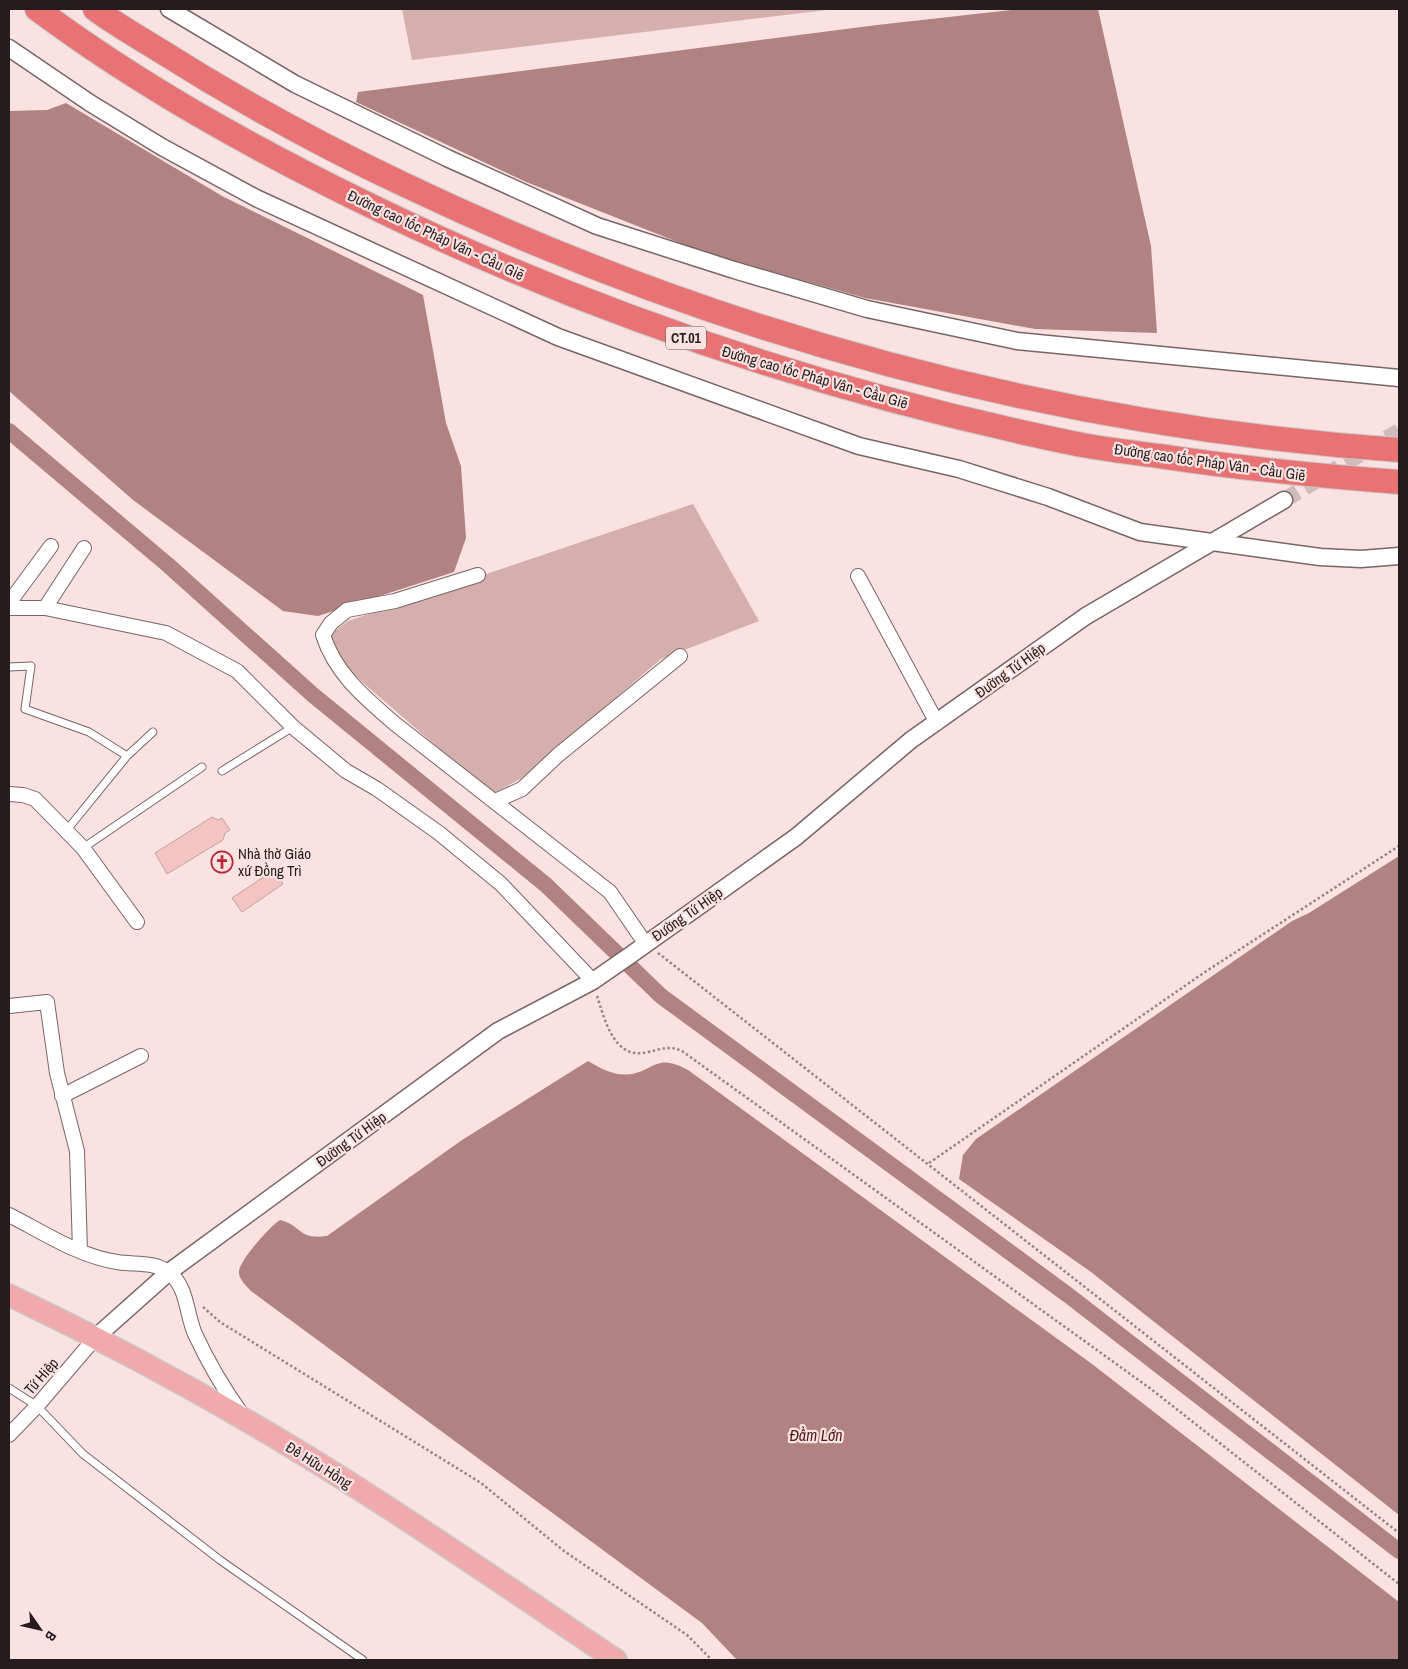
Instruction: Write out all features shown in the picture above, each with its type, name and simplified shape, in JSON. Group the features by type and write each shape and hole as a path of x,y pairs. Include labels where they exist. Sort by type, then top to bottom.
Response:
{"highway":[{"name":"Đường cao tốc Pháp Vân - Cầu Giẽ","path":"37,9 78,40 184,106 306,174 419,230 511,271 637,321 724,351 876,396 1075,444 1265,471 1399,482"},
{"name":"Đường cao tốc Pháp Vân - Cầu Giẽ","path":"94,9 201,77 329,149 549,251 732,319 831,350 942,379 1066,406 1265,437 1399,450"}],"main road":[{"name":"Đê Hữu Hồng","path":"9,1294 96,1337 247,1421 386,1506 616,1660"}],"street":[{"path":"169,9 295,84 446,158 597,226 734,270 867,309 1017,341 1399,378"},
{"path":"9,48 90,103 162,146 256,198 558,337 859,446 959,469 1048,497 1140,532 1320,557 1361,559 1399,556"},
{"name":"Đường Tứ Hiệp","path":"96,1337 169,1272 498,1031 597,978 632,954 796,837 911,740 1086,616 1284,500"},
{"path":"9,603 51,546"},
{"path":"45,608 84,548"},
{"path":"478,576 395,601 347,610 331,623 323,635 329,655 366,698 495,801 543,842 610,892 646,943"},
{"path":"858,576 937,723"},
{"path":"9,608 45,608 166,634 237,671 293,727 346,771 377,789 439,833 501,884 597,978"},
{"path":"495,801 522,789 558,755 680,656"},
{"path":"9,794 23,795 35,799 83,848 137,922"},
{"path":"9,1006 47,1002 57,1074 77,1151 80,1251"},
{"path":"62,1096 141,1056"},
{"path":"9,1215 80,1251 117,1262 154,1265 169,1272 182,1290 194,1332 223,1389 247,1421"},
{"name":"Tứ Hiệp","path":"9,1435 37,1406 96,1337"}],"lane":[{"path":"9,667 31,666 25,709 88,732 127,756"},
{"path":"222,771 293,727"},
{"path":"66,831 127,756 153,732"},
{"path":"83,848 202,767"},
{"path":"9,1388 37,1406 91,1460 220,1560 363,1660"}],"path":[{"path":"928,1163 1205,972 1399,846"},
{"path":"646,943 1399,1533"},
{"path":"597,978 607,1025 623,1050 634,1054 671,1047 682,1051 1151,1389 1399,1584"},
{"path":"182,1290 220,1322 481,1483 564,1551 687,1635 712,1660"}],"shaded area":[{"path":"402,9 835,9 412,60"},
{"path":"693,504 759,621 661,659 522,778 492,794 339,662 328,636 348,621"}],"water":[{"path":"1021,9 1098,9 1151,246 1157,333 1035,329 865,298 703,252 526,182 356,102 358,92 877,25"},
{"path":"66,103 222,196 423,295 446,423 461,466 466,538 454,572 318,616 283,611 133,500 9,391 9,111 47,110"},
{"path":"1399,856 1399,1515 1091,1272 959,1179 963,1155 976,1139 1292,921 1309,913"},
{"name":"Đầm Lớn","path":"588,1061 617,1074 636,1073 664,1063 675,1064 688,1070 1092,1364 1399,1602 1399,1660 737,1660 702,1623 251,1291 241,1280 239,1271 244,1259 275,1223 280,1220 287,1222 310,1236 327,1236 462,1140"}],"building":[{"path":"212,817 218,820 222,818 230,830 225,833 223,840 167,874 155,853"},
{"path":"274,870 283,884 242,912 232,898"}],"waterway":[{"path":"9,431 168,565 313,695 546,885 661,996 1068,1295 1399,1551"}],"tunnel":[{"path":"1284,500 1399,431"}],"place":[{"name":"Nhà thờ Giáo xứ Đồng Trì","path":"222,862"}]}
